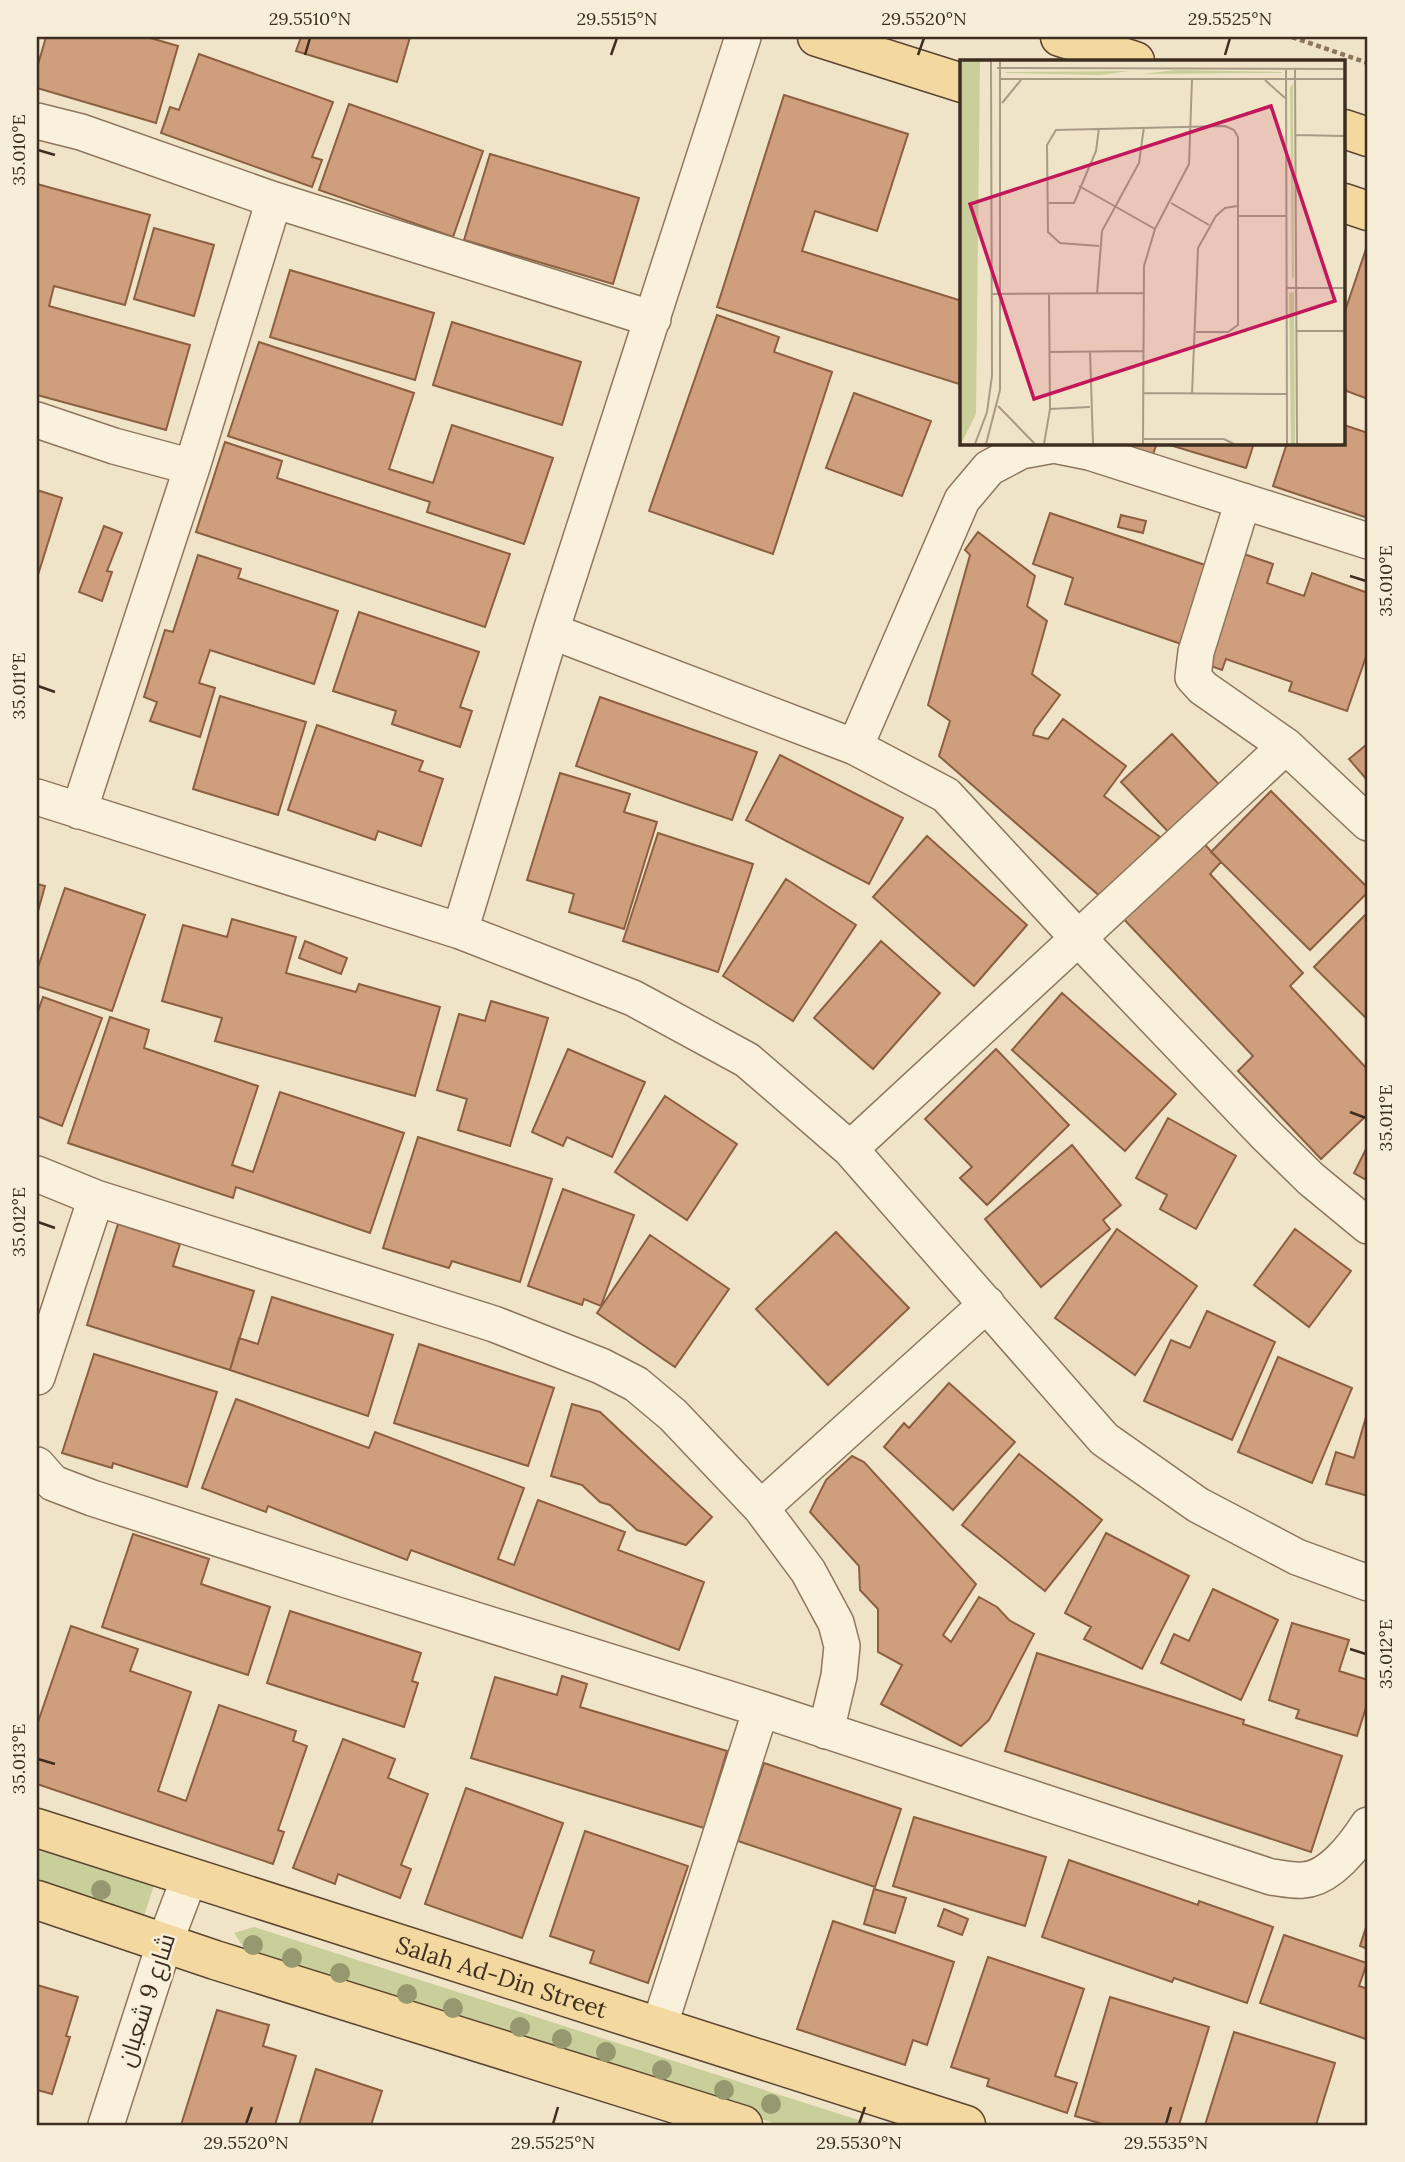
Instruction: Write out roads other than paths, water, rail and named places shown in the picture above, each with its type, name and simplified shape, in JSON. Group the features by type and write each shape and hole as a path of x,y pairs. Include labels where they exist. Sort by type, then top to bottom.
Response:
{"main road":[{"path":"817,37 960,82"},
{"path":"1060,37 1132,60"},
{"path":"1346,130 1368,137"},
{"path":"1346,205 1368,211"},
{"name":"Salah Ad-Din Street","path":"37,1828 966,2125"},
{"path":"37,1900 228,1964 743,2125"}],"street":[{"path":"460,932 551,631 743,37"},
{"path":"37,121 80,132 274,200 653,320"},
{"path":"79,811 192,467 274,200"},
{"path":"37,420 114,446 192,467"},
{"path":"855,747 962,500 989,468 1021,451 1054,445 1089,452 1368,541"},
{"path":"1243,501 1196,652 1193,677 1203,688 1286,746 1368,823"},
{"path":"551,631 855,747 946,795 1265,1134 1311,1179 1368,1226"},
{"path":"850,1149 1286,746"},
{"path":"37,797 460,932 634,998 747,1060 850,1149 1104,1439 1198,1505 1297,1558 1368,1583"},
{"path":"37,1174 96,1198 494,1324 601,1366 636,1384 673,1415 761,1508 808,1571 836,1623 842,1646 839,1675 826,1731"},
{"path":"37,1377 96,1198"},
{"path":"761,1508 987,1304"},
{"path":"37,1465 53,1482 92,1498 761,1709 1271,1877 1306,1880 1330,1869 1352,1848 1368,1825"},
{"path":"659,2027 761,1709"},
{"name":"شارع 9 شعبان","path":"106,2125 165,1942 190,1876"}]}
